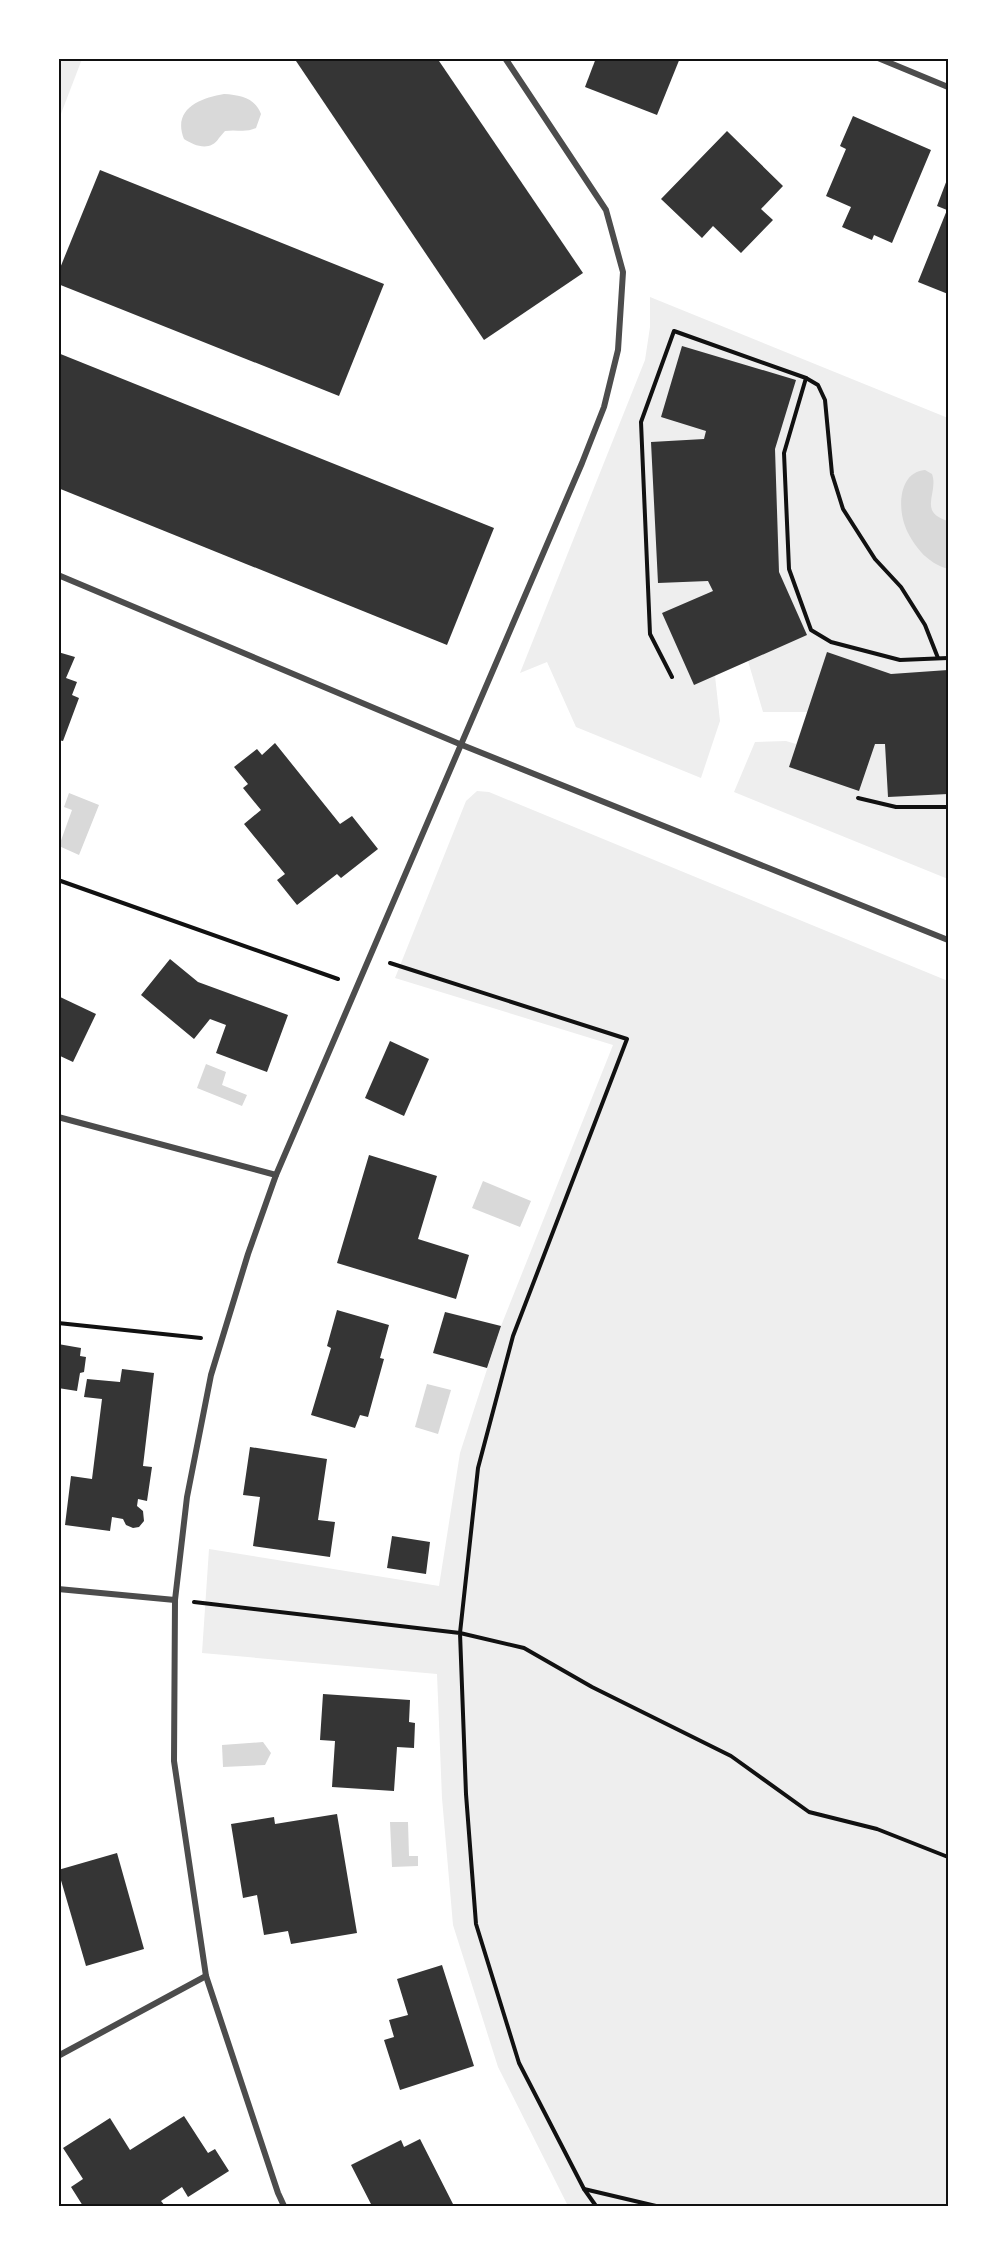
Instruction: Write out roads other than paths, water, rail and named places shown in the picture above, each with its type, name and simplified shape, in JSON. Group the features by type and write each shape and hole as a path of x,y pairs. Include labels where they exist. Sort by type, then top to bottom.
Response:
{"street":[{"path":"284,2206 206,1976 174,1761 176,1600 187,1497 211,1375 248,1254 276,1175 582,463 604,407 618,350 623,272 606,210 505,58"},
{"path":"878,58 948,87"},
{"path":"58,575 462,745 948,940"},
{"path":"58,1117 276,1175"},
{"path":"58,1589 176,1600"},
{"path":"58,2056 206,1976"}]}
